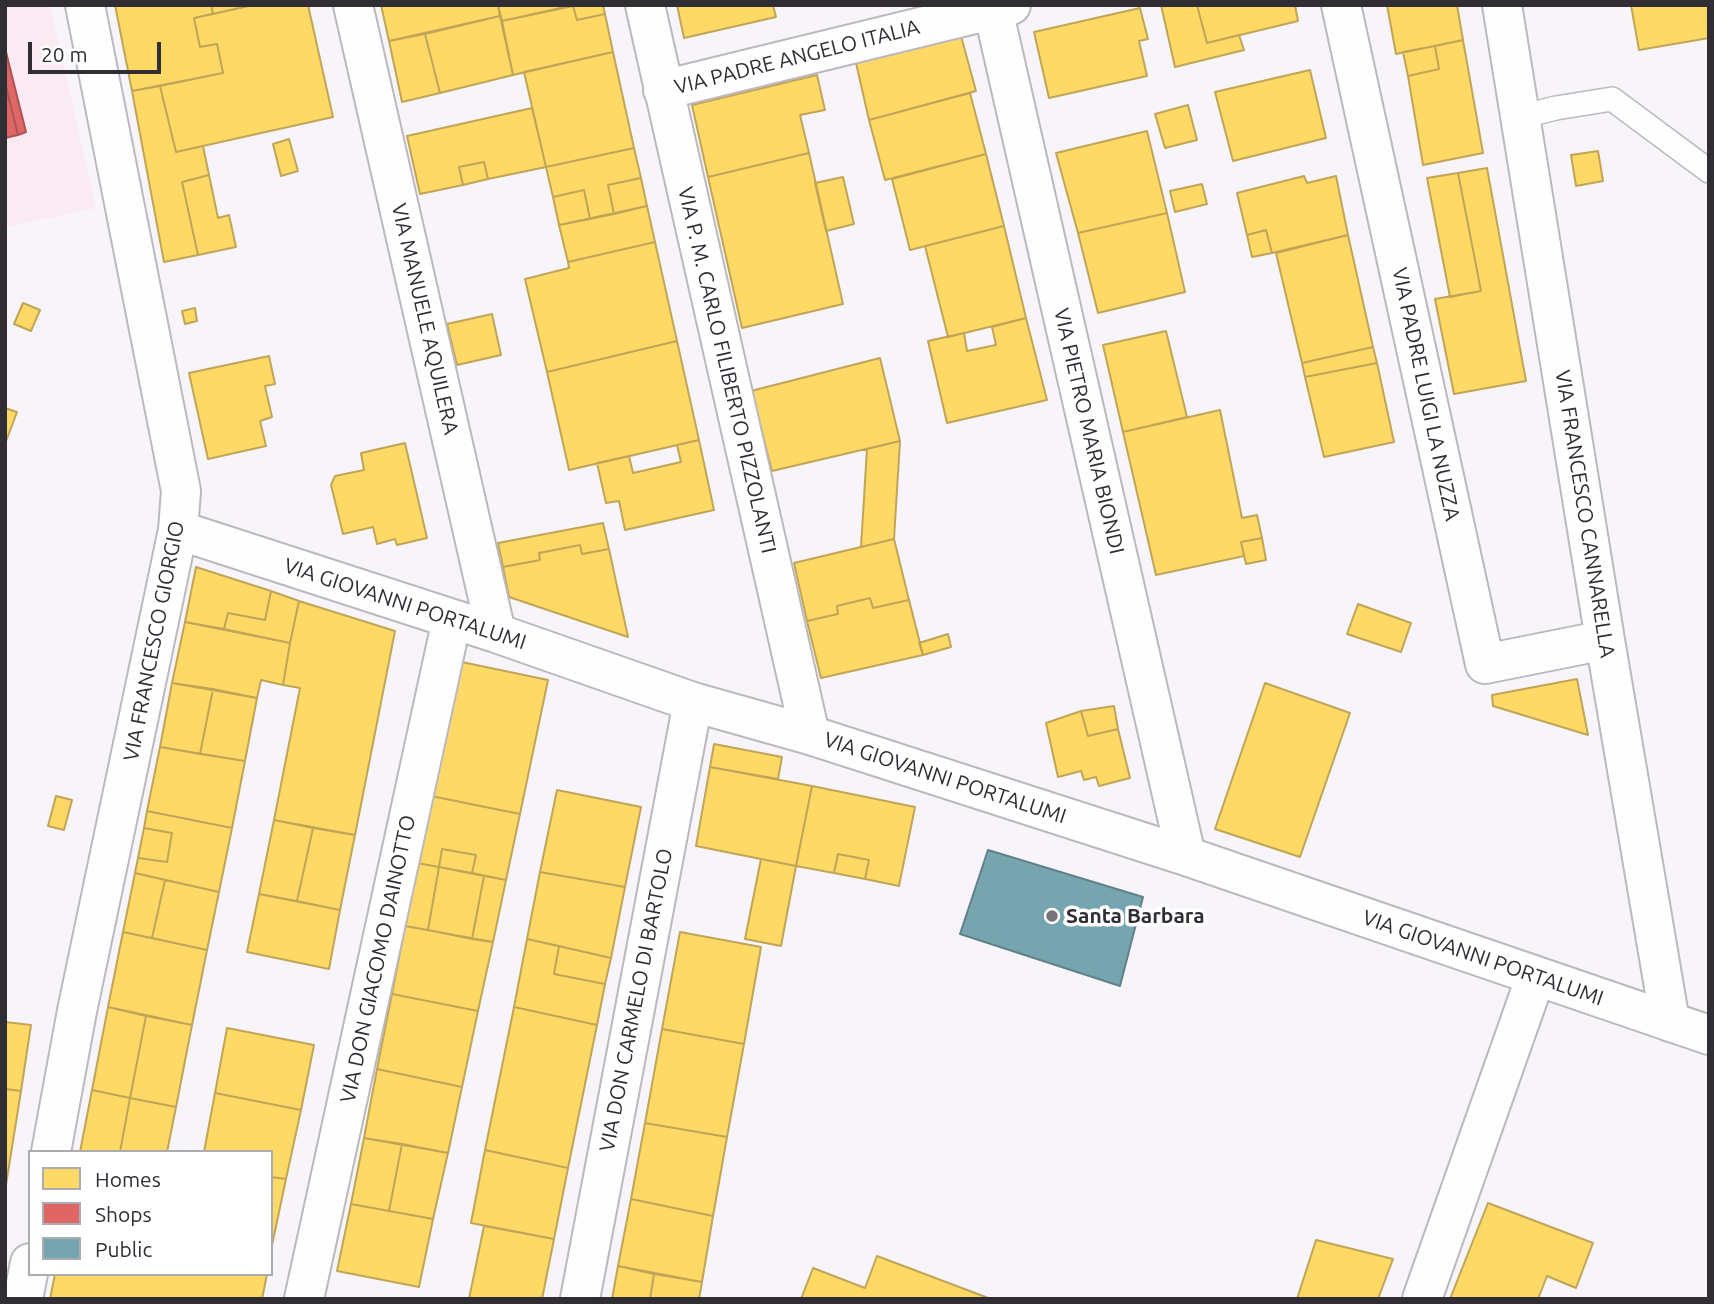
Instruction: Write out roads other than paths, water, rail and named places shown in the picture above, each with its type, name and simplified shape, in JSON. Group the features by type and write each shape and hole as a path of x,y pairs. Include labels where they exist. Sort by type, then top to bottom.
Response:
{"street":[{"name":"VIA FRANCESCO GIORGIO","path":"51,1150 77,1012 178,530 181,491 85,5"},
{"name":"VIA MANUELE AQUILERA","path":"353,5 496,633"},
{"name":"VIA P. M. CARLO FILIBERTO PIZZOLANTI","path":"645,5 810,735"},
{"name":"VIA PADRE LUIGI LA NUZZA","path":"1342,5 1485,664 1605,640"},
{"name":"VIA FRANCESCO CANNARELLA","path":"1502,5 1670,1022"},
{"name":"VIA PADRE ANGELO ITALIA","path":"663,90 999,7"},
{"name":"VIA PIETRO MARIA BIONDI","path":"999,7 1185,856"},
{"name":"VIA GIOVANNI PORTALUMI","path":"178,530 496,633 693,702 810,735 1185,856 1709,1035"},
{"name":"VIA DON GIACOMO DAINOTTO","path":"304,1299 452,619"},
{"name":"VIA DON CARMELO DI BARTOLO","path":"580,1299 693,702"},
{"path":"1422,1299 1536,976"},
{"path":"23,1299 28,1273"}],"lane":[{"path":"1520,117 1612,99 1709,171"}],"place":[{"name":"Santa Barbara","path":"1052,916"}]}
